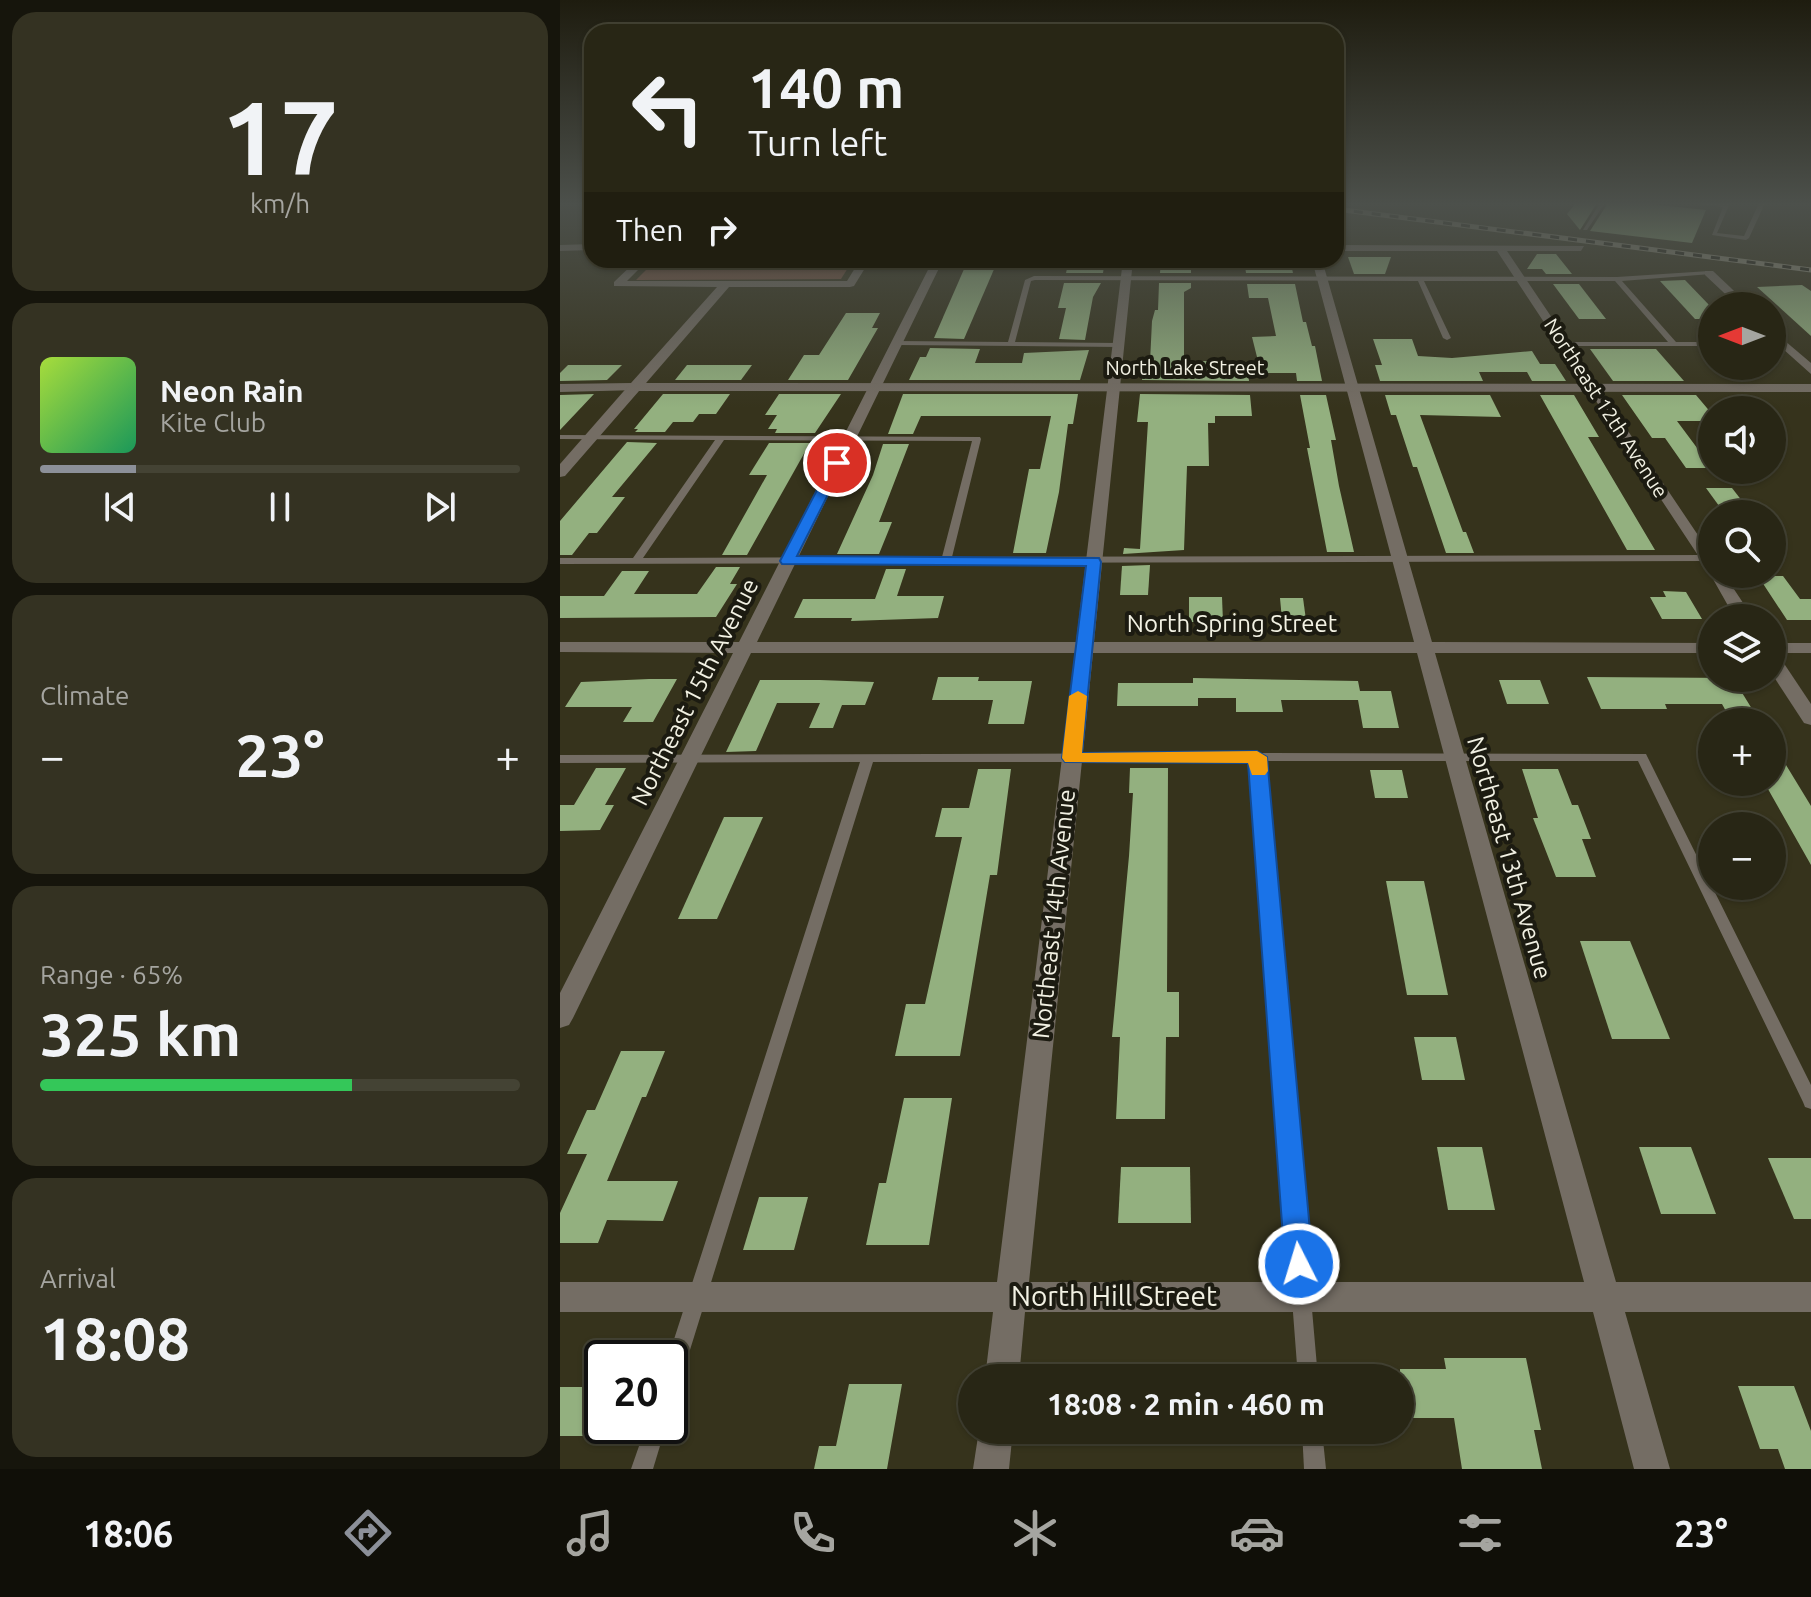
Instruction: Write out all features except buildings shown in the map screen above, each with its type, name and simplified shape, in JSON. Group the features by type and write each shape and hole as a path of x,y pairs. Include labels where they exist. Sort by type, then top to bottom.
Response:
{"street":[{"path":"631,272 618,284 850,284 858,272"},
{"name":"Northeast 15th Avenue","path":"560,1018 932,272"},
{"name":"Northeast 14th Avenue","path":"1004,1364 1127,272"},
{"name":"Northeast 13th Avenue","path":"1320,272 1652,1469"},
{"name":"Northeast 12th Avenue","path":"1516,272 1698,547"},
{"path":"1709,273 1729,292"},
{"path":"560,473 726,284"},
{"path":"1786,350 1811,370"},
{"name":"North Lake Street","path":"560,388 1811,388"},
{"name":"North Spring Street","path":"560,647 1698,648"},
{"path":"1786,648 1811,648"},
{"path":"1786,681 1811,719"},
{"name":"North Hill Street","path":"560,1297 1811,1297"},
{"path":"991,1469 994,1444"}],"lane":[{"path":"1011,344 1028,280 1104,272"},
{"path":"1352,272 1420,279 1617,279 1709,273"},
{"path":"1420,279 1447,338"},
{"path":"1617,279 1674,344"},
{"path":"897,343 1118,345"},
{"path":"1564,344 1698,344"},
{"path":"560,437 977,439 946,561"},
{"path":"636,561 721,438"},
{"path":"560,561 1698,563"},
{"path":"1257,757 1307,1364"},
{"path":"560,759 1642,757 1811,1102"},
{"path":"684,1340 868,758"},
{"path":"642,1469 650,1444"},
{"path":"1313,1444 1315,1469"}],"shaded area":[{"path":"644,272 846,272 841,279 636,280"}],"slow traffic":[{"path":"1078,696 1072,758 1257,757 1258,771"}],"route":[{"path":"837,463 788,561 1094,562 1072,758 1257,757 1299,1264"}]}
